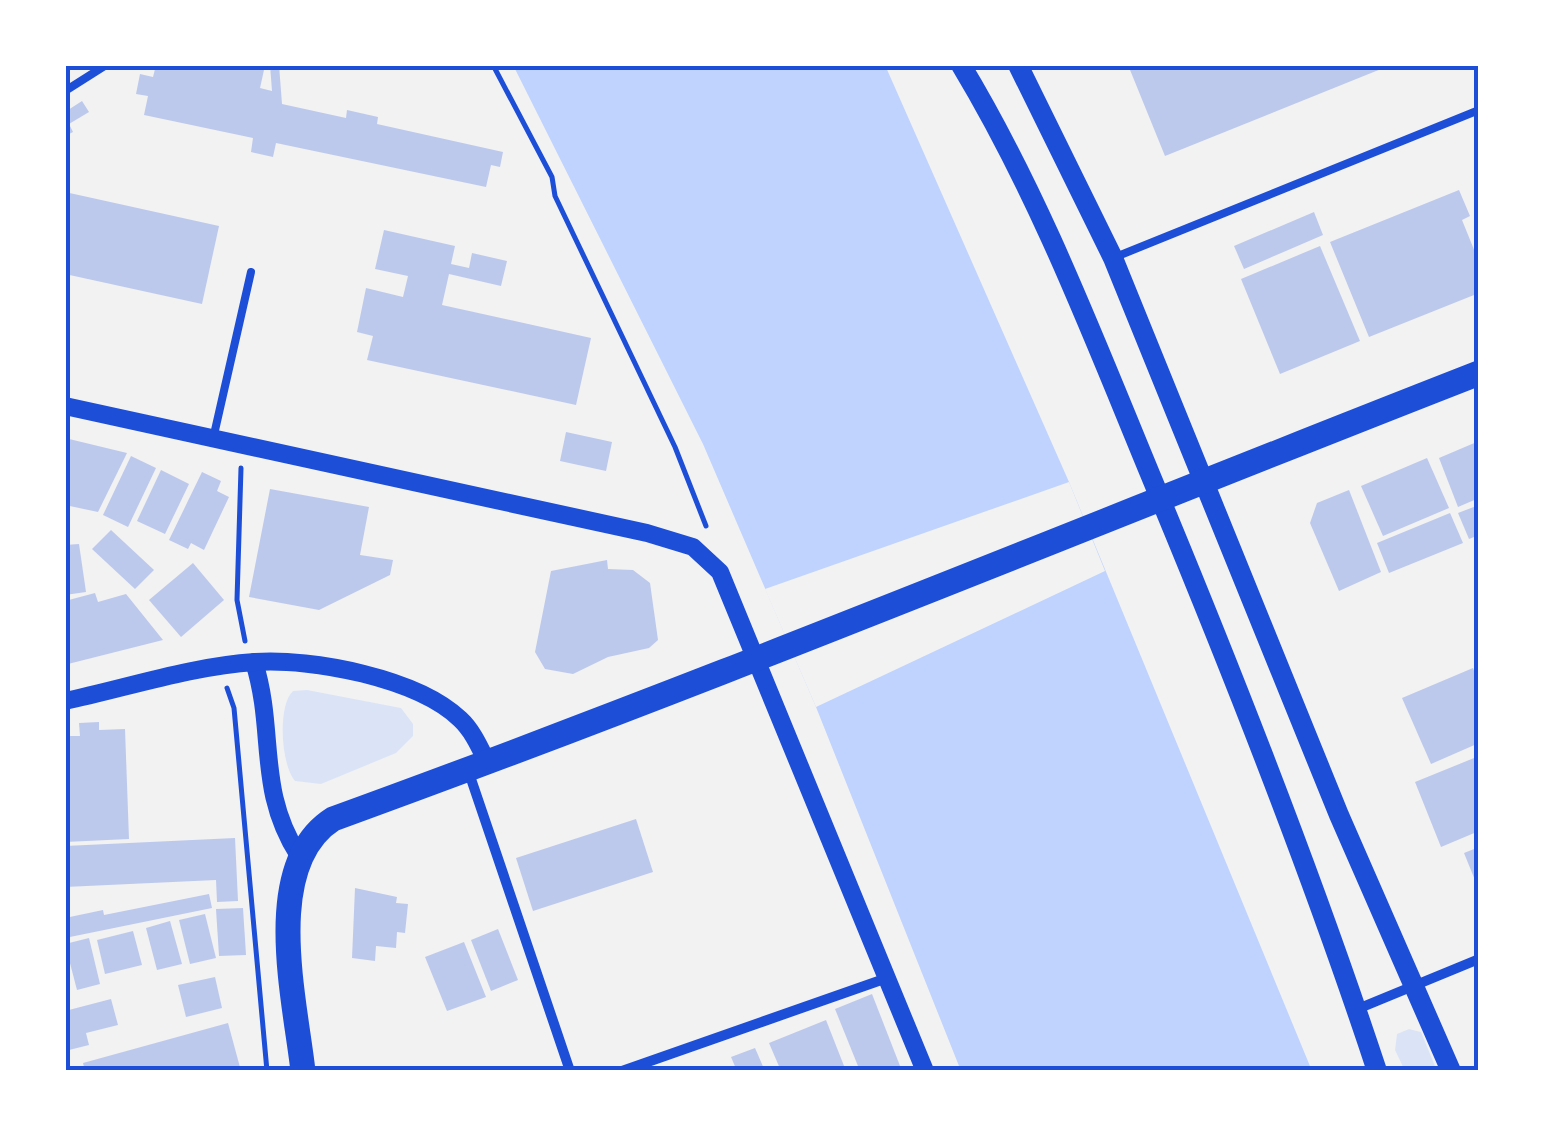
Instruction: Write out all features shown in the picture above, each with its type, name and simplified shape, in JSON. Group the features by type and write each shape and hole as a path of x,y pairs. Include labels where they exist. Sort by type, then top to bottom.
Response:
{"highway":[{"path":"303,1071 289,918 299,856 316,832 334,819 790,647 1159,496 1479,373"}],"main road":[{"path":"961,65 1040,216 1159,496 1292,830 1377,1071"},
{"path":"1018,65 1114,258 1201,481 1451,1071"}],"street":[{"path":"65,406 647,532 693,547 720,572 924,1071"},
{"path":"254,662 262,687 273,802 282,829 299,856"},
{"path":"65,701 254,662 334,670 419,692 462,721 570,1071"},
{"path":"1354,1010 1479,959"},
{"path":"622,1071 887,978"}],"lane":[{"path":"65,91 106,65"},
{"path":"1114,258 1479,110"},
{"path":"213,439 252,272"}],"path":[{"path":"492,65 552,178 555,196 689,479 720,572"},
{"path":"242,446 237,600 239,625 254,662"},
{"path":"219,668 234,708 266,1071"}],"shaded area":[{"path":"307,690 401,708 413,724 413,736 396,753 321,784 295,781 287,762 283,722 293,691"},
{"path":"1409,1029 1421,1032 1437,1071 1405,1071 1395,1050 1397,1034"}],"water":[{"path":"513,65 885,65 1069,482 1312,1071 961,1071 816,707 703,444"}],"pier":[{"path":"1069,482 1105,571 816,707 765,589"}],"building":[{"path":"156,65 239,65 264,70 260,88 272,91 270,65 279,65 282,104 346,118 347,110 378,117 377,124 503,152 500,167 491,165 486,187 276,143 273,157 251,152 253,138 144,115 148,96 136,94 140,74 153,77"},
{"path":"1128,65 1391,65 1165,156"},
{"path":"82,101 89,112 69,124 73,132 65,136 65,112"},
{"path":"1459,190 1470,216 1462,220 1479,262 1479,293 1369,337 1330,242"},
{"path":"65,192 219,226 202,304 65,274"},
{"path":"1314,212 1323,235 1244,269 1234,246"},
{"path":"384,230 455,246 451,264 469,268 472,253 507,261 501,286 449,274 442,305 591,338 576,405 367,360 373,336 357,332 366,288 403,297 408,276 375,269"},
{"path":"1320,246 1360,341 1280,374 1241,279"},
{"path":"566,432 612,442 606,471 560,461"},
{"path":"65,438 127,453 98,512 65,505"},
{"path":"1479,441 1479,498 1458,507 1439,458"},
{"path":"131,456 156,468 128,527 103,515"},
{"path":"1427,458 1449,508 1383,536 1361,486"},
{"path":"161,470 189,484 165,534 137,521"},
{"path":"202,472 221,481 217,491 229,497 204,550 191,543 188,549 169,540"},
{"path":"270,489 369,507 360,555 393,560 390,575 319,610 249,597"},
{"path":"1349,490 1381,572 1339,591 1310,523 1317,503"},
{"path":"1479,505 1479,535 1469,539 1458,513"},
{"path":"1450,513 1463,543 1389,573 1377,543"},
{"path":"111,530 154,570 135,589 92,549"},
{"path":"79,544 86,592 65,595 65,545"},
{"path":"607,560 608,569 633,570 650,583 658,640 649,648 608,657 573,674 545,669 535,652 551,571"},
{"path":"193,563 224,600 181,637 149,600"},
{"path":"95,593 98,602 126,594 163,640 68,664 65,601"},
{"path":"1473,668 1479,684 1479,743 1431,764 1402,698"},
{"path":"99,722 99,730 125,729 129,839 65,842 65,736 80,736 79,723"},
{"path":"1479,756 1479,831 1441,847 1415,782"},
{"path":"636,819 653,872 533,911 516,858"},
{"path":"235,838 238,901 217,902 216,880 65,887 65,846"},
{"path":"1479,847 1479,890 1464,853"},
{"path":"355,888 397,897 396,903 408,904 405,933 397,932 396,948 376,946 375,961 352,958"},
{"path":"209,894 212,908 65,938 65,918 103,910 104,915"},
{"path":"243,908 246,955 219,956 216,909"},
{"path":"205,914 216,958 190,964 179,920"},
{"path":"170,921 182,964 157,970 146,928"},
{"path":"498,929 518,980 491,991 471,940"},
{"path":"133,931 142,965 105,974 97,940"},
{"path":"89,938 100,984 77,990 65,944"},
{"path":"464,942 486,997 447,1011 425,957"},
{"path":"215,977 222,1008 186,1017 178,985"},
{"path":"872,994 902,1071 860,1071 835,1009"},
{"path":"111,999 118,1025 86,1033 89,1045 65,1051 65,1011"},
{"path":"826,1020 846,1071 781,1071 769,1043"},
{"path":"228,1023 241,1071 85,1071 83,1063"},
{"path":"755,1048 765,1071 737,1071 731,1057"}]}
